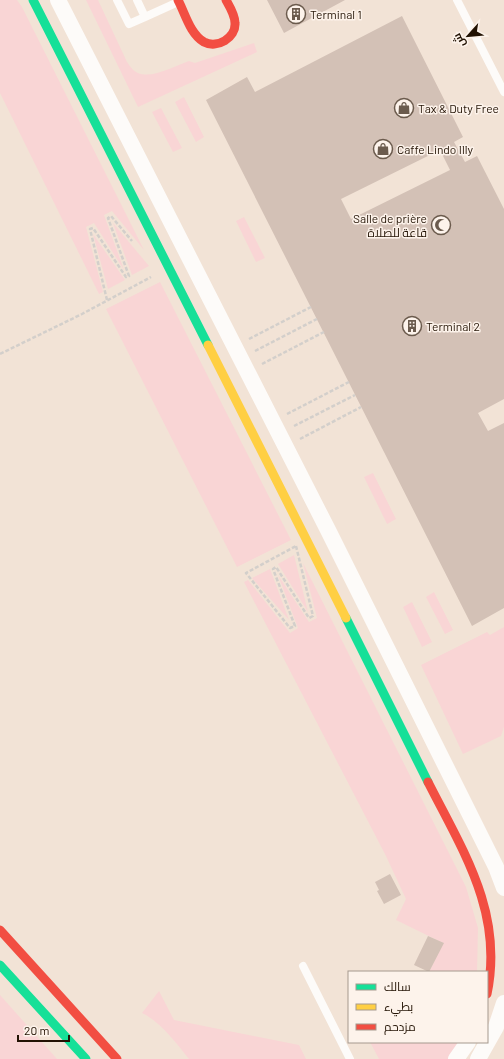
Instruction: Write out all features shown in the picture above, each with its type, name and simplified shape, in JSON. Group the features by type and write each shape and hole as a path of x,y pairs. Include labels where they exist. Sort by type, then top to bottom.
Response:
{"street":[{"path":"33,0 476,876 488,913 492,944 488,987"},
{"path":"58,0 279,434 496,867 504,888"},
{"path":"178,1 196,35 204,42 214,44 224,42 231,35 235,26 234,16 226,0"},
{"path":"0,930 117,1059"},
{"path":"0,965 86,1059"},
{"path":"488,1041 496,1027 504,1003"},
{"path":"456,1059 467,1043"},
{"path":"478,1059 487,1043"}],"lane":[{"path":"117,0 129,24 178,1"},
{"path":"136,0 145,17"},
{"path":"457,0 504,92"},
{"path":"302,966 350,1059"}],"path":[{"path":"108,300 90,229 93,228 126,277 129,276 108,218 111,216 135,245"},
{"path":"0,354 158,274"},
{"path":"241,359 311,306"},
{"path":"241,359 317,319"},
{"path":"241,359 324,332"},
{"path":"279,434 349,382"},
{"path":"279,434 355,395"},
{"path":"279,434 361,407"},
{"path":"296,546 313,616 309,618 276,568 273,570 295,626 290,628 246,573 296,546"}],"shaded area":[{"path":"0,0 17,0 22,7 144,250 112,211 104,215 124,270 94,223 86,227 103,292 99,294 0,93"},
{"path":"86,0 98,0 127,62 133,70 138,73 157,73 189,61 195,63 254,43 257,52 138,107"},
{"path":"184,97 204,137 196,142 175,102"},
{"path":"161,108 182,148 173,152 152,112"},
{"path":"244,217 265,258 256,262 236,221"},
{"path":"113,223 149,266 132,275"},
{"path":"93,234 125,280 108,289"},
{"path":"160,282 291,540 237,567 106,309"},
{"path":"373,473 396,519 387,524 364,477"},
{"path":"294,555 308,612 278,564"},
{"path":"303,563 466,887 478,928 477,971 429,971 443,943 396,920 406,899 386,856 244,582 248,580 290,633 298,628 278,575 309,622 317,618"},
{"path":"270,569 289,620 252,578"},
{"path":"434,592 453,630 445,634 426,597"},
{"path":"412,602 432,642 422,647 403,607"},
{"path":"504,627 504,727 501,736 463,754 421,665 487,632 490,635"},
{"path":"159,991 174,1020 299,1045 306,1059 189,1059 162,1027 142,1013"},
{"path":"0,995 57,1059 0,1059"},
{"path":"371,1043 457,1043 448,1059 379,1059"}],"building":[{"name":"Terminal 1","path":"267,0 345,0 284,33"},
{"name":"Terminal 2","path":"402,16 463,137 454,142 465,162 477,156 504,209 504,399 478,413 488,431 504,423 504,608 472,626 206,100 247,77 255,92","holes":["440,150 450,170 351,219 341,199"]},
{"path":"390,874 401,895 384,904 377,891 379,890 375,882"},
{"path":"428,936 444,943 430,971 414,965"}],"traffic: fast":[{"path":"33,0 208,345"},
{"path":"346,618 428,782"},
{"path":"0,965 86,1059"}],"traffic: slow":[{"path":"208,345 346,618"}],"traffic: jam":[{"path":"178,0 191,29 199,38 209,44 225,41 232,33 234,28 234,17 226,0"},
{"path":"428,782 467,858 485,910 490,936 491,964 488,986"},
{"path":"0,930 117,1059"}],"place":[{"name":"Terminal 1","path":"296,14"},
{"name":"Tax & Duty Free","path":"404,108"},
{"name":"Caffe Lindo Illy","path":"383,149"},
{"name":"Salle de prière قاعة للصلاة","path":"441,225"},
{"name":"Terminal 2","path":"412,326"}]}
